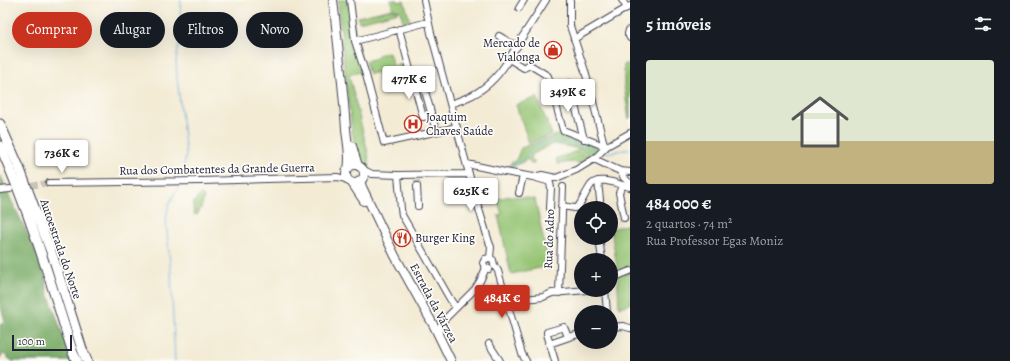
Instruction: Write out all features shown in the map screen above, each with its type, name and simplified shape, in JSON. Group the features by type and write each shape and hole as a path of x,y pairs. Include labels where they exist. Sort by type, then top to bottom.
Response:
{"highway":[{"name":"Autoestrada do Norte","path":"0,124 19,166 87,361"},
{"name":"Autoestrada do Norte","path":"0,146 11,170 44,260 73,353 77,361"}],"main road":[{"name":"Estrada da Várzea","path":"333,0 349,156 349,176 440,337 451,361"},
{"name":"Estrada da Várzea","path":"342,84 350,135 359,167 363,173 361,179 362,187 395,256"},
{"path":"359,167 352,166 349,176 356,183 361,179"}],"street":[{"path":"350,0 356,41 384,143 456,127"},
{"path":"424,0 428,22 456,127 491,247 490,258 494,262 494,265 498,271 522,354 526,361"},
{"path":"519,8 524,0"},
{"path":"450,104 460,101 487,86 509,59 546,0"},
{"path":"570,0 570,26 585,71 605,147"},
{"path":"574,39 628,7 622,0"},
{"path":"356,41 428,22"},
{"path":"399,29 412,78 421,76 436,131"},
{"path":"630,30 628,34 630,38"},
{"path":"499,36 517,47"},
{"path":"509,59 524,68 530,65 547,75 563,130 605,147"},
{"path":"569,83 584,139"},
{"path":"533,177 542,175 553,178 576,170 594,159 605,147 630,132"},
{"path":"594,159 620,171 630,172"},
{"path":"467,164 547,181 550,183 551,188 550,208"},
{"path":"359,167 372,174 417,177 469,174"},
{"path":"620,171 624,178 630,183"},
{"path":"361,179 372,174"},
{"path":"398,175 402,215 456,308"},
{"name":"Rua dos Combatentes da Grande Guerra","path":"49,183 202,181 349,176"},
{"path":"519,193 523,176"},
{"path":"598,181 601,196"},
{"path":"561,206 578,207 594,182 614,182 622,186 630,187"},
{"path":"417,186 418,206"},
{"path":"622,186 619,193 624,218"},
{"name":"Rua do Adro","path":"559,293 561,206 563,187"},
{"path":"0,190 10,189"},
{"path":"440,337 439,330 442,322 475,289 486,268 484,262 487,258 490,258"},
{"path":"486,268 490,269 494,265"},
{"path":"618,275 630,271"},
{"path":"507,301 543,297 552,293 574,291"},
{"path":"431,321 438,323 442,322"},
{"path":"618,326 630,328"},
{"path":"554,361 549,344 548,332 564,327 568,337"},
{"path":"549,344 574,335"},
{"path":"489,344 500,361"}],"green space":[{"path":"338,0 348,0 364,71 349,75 368,153 370,171 362,165 357,154 352,132"},
{"path":"390,0 398,0 398,2 404,1 410,21 403,23 401,11 393,9"},
{"path":"392,9 399,12 359,22 358,17"},
{"path":"387,52 389,53 393,66 403,64 404,70 383,72 382,75 384,83 380,84 378,72 369,74 365,61 377,58 378,55"},
{"path":"624,64 630,64 629,119 624,85"},
{"path":"537,97 552,135 529,143 516,105"},
{"path":"560,134 564,134 601,149 596,155 589,159 581,149 552,144 533,154 531,158 534,161 534,164 531,164 528,159 507,170 511,163 516,160 521,148"},
{"path":"579,150 587,159 582,164 572,162 558,164 556,158"},
{"path":"0,174 43,267 48,293 72,361 12,361 4,354 0,358 0,325 5,321 0,304"},
{"path":"200,195 204,198 197,215 194,214 193,205 194,201"},
{"path":"510,196 535,199 549,266 511,274 498,215 502,214 497,199"},
{"path":"630,224 630,304 619,307 618,253 615,253 613,245 618,245 618,227"}],"waterway":[{"path":"181,0 181,30 176,61 186,154 182,178"},
{"path":"510,167 526,158 532,148 552,141 569,142 599,151"},
{"path":"605,153 630,149"},
{"path":"175,361 171,274 166,222 170,202 180,185"}],"tunnel":[{"path":"417,179 417,186"},
{"path":"23,187 49,183"}],"place":[{"name":"Mercado de Vialonga","path":"553,50"},
{"name":"Joaquim Chaves Saúde","path":"413,124"},
{"name":"Burger King","path":"402,238"}]}
